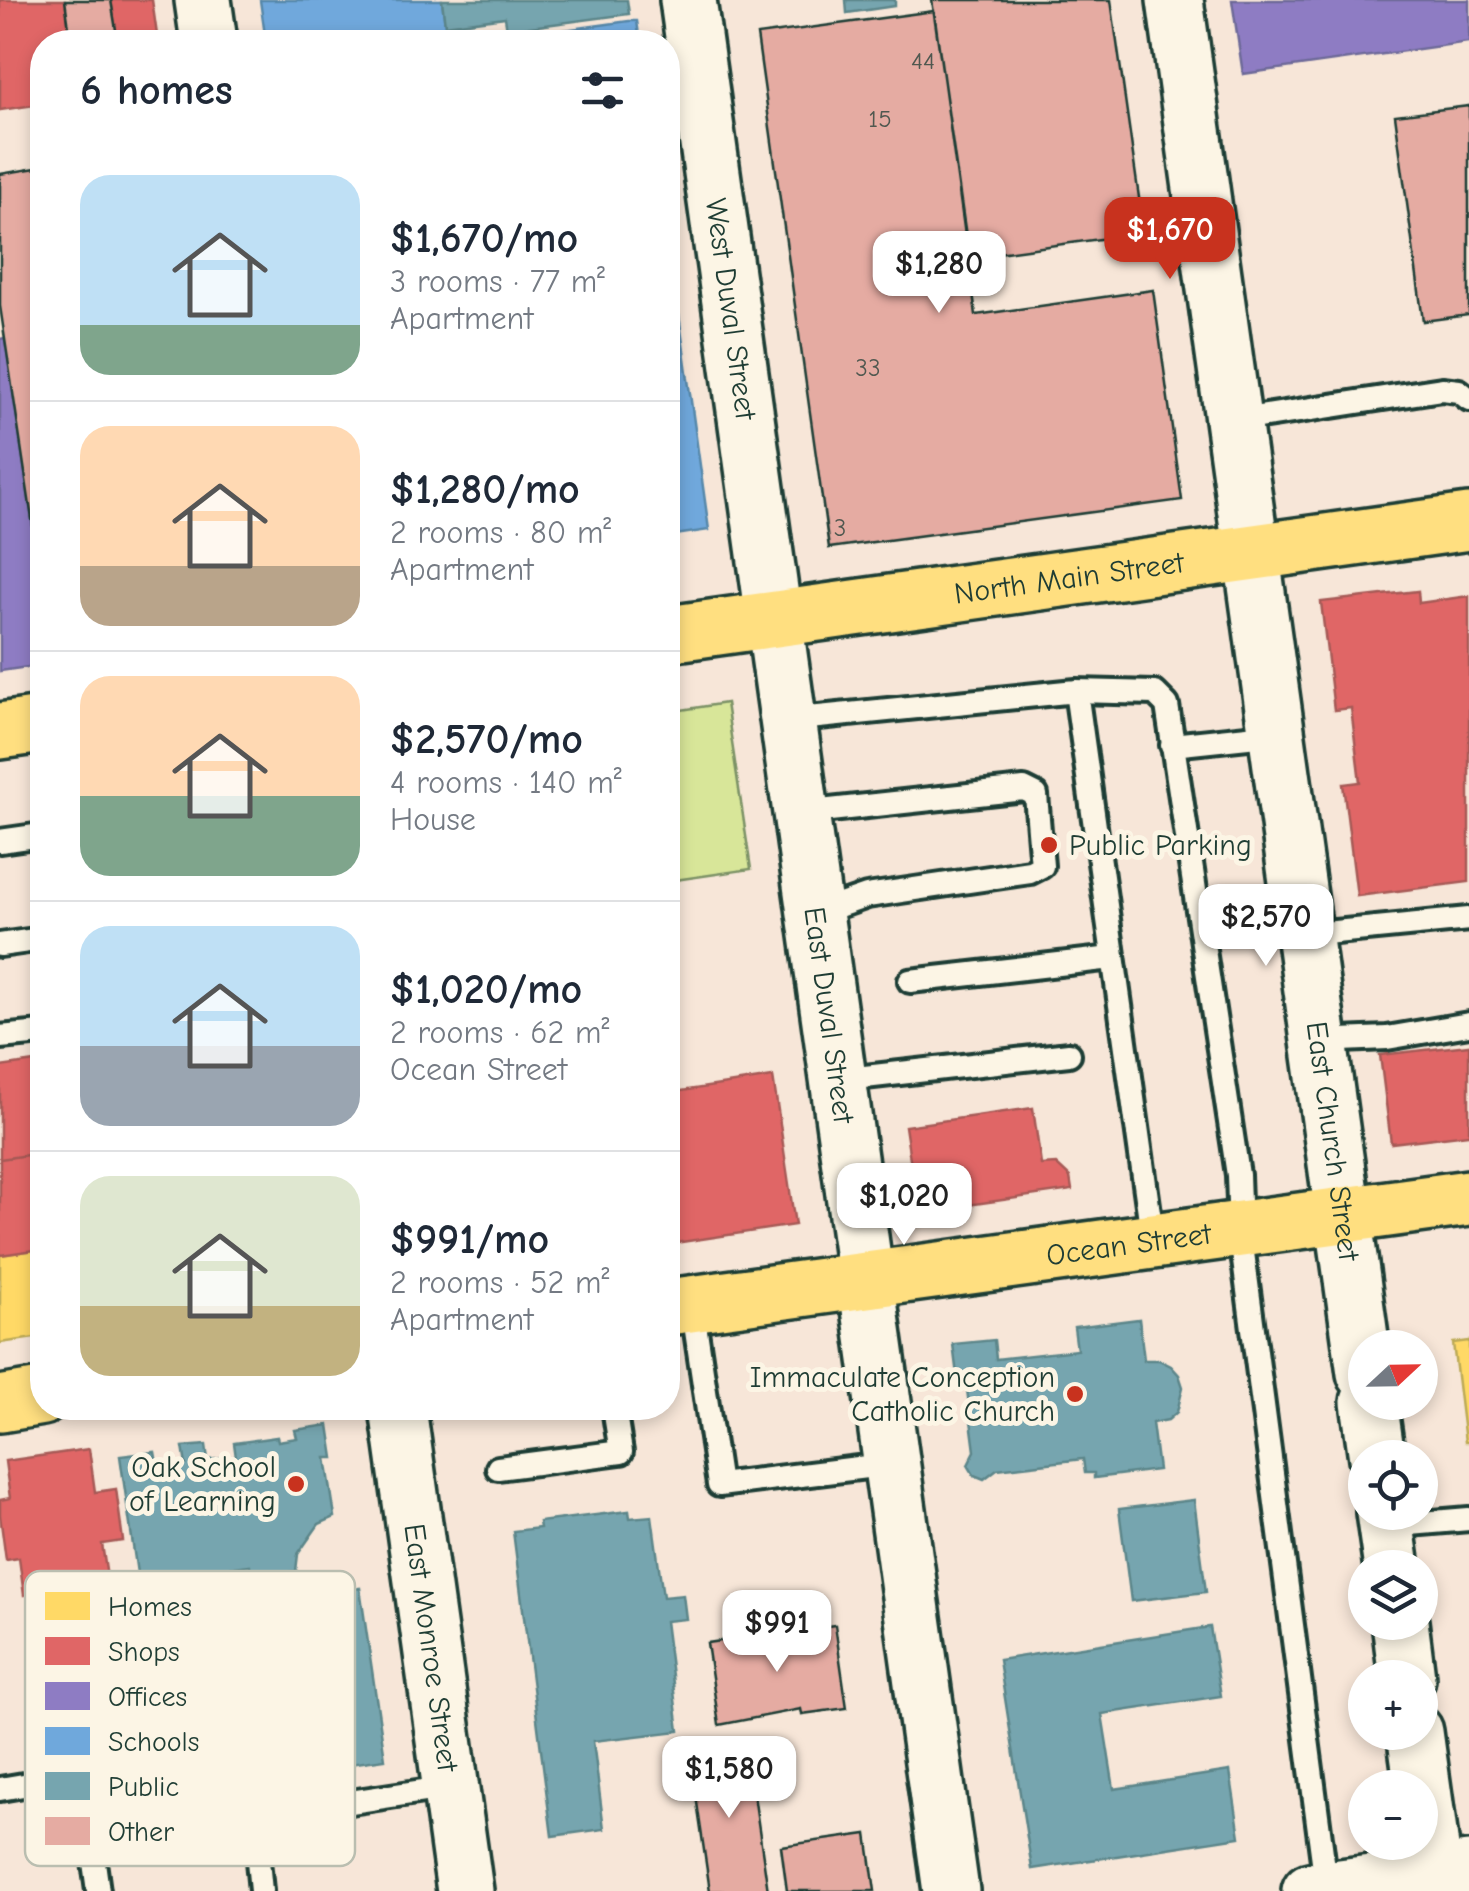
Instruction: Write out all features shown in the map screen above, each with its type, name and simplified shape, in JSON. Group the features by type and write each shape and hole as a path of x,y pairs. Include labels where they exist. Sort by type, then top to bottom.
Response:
{"main road":[{"name":"North Main Street","path":"680,632 1469,522"},
{"path":"0,731 30,727"},
{"name":"Ocean Street","path":"680,1306 1469,1198"},
{"path":"0,1404 30,1399"}],"street":[{"path":"203,0 207,30"},
{"name":"West Duval Street","path":"688,0 774,617"},
{"name":"East Church Street","path":"1174,0 1359,1330"},
{"name":"East Duval Street","path":"774,617 950,1891"},
{"name":"East Monroe Street","path":"400,1420 464,1891"},
{"path":"1321,1890 1447,1878 1419,1750"}],"lane":[{"path":"1232,421 1442,389 1459,391 1469,399"},
{"path":"788,720 1076,692 1155,693 1167,705 1238,1175 1240,1230 1321,1890"},
{"path":"1076,692 1153,1240"},
{"path":"1172,745 1276,734"},
{"path":"802,813 1024,789 1036,795 1042,866 1030,872 867,896 815,914"},
{"path":"0,841 30,837"},
{"path":"1304,935 1469,919"},
{"path":"0,945 30,941"},
{"path":"910,981 1112,958"},
{"path":"1319,1041 1387,1038 1469,1024"},
{"path":"0,1037 30,1034"},
{"path":"838,1080 1069,1054"},
{"path":"680,1306 719,1485 891,1464"},
{"path":"498,1468 621,1452 616,1420"},
{"path":"1388,1535 1469,1518"},
{"path":"0,1789 25,1784"},
{"path":"355,1801 450,1786"},
{"path":"95,1866 98,1891"},
{"path":"259,1866 261,1891"}],"green space":[{"path":"726,703 751,869 680,879 680,710"}],"building: Homes":[{"path":"30,1251 30,1339 0,1343 0,1255"},
{"path":"1469,1341 1469,1442 1465,1442 1453,1343"}],"building: Shops":[{"path":"0,0 65,0 69,30 30,30 30,106 0,110"},
{"path":"111,0 152,0 156,30 116,30"},
{"path":"1418,591 1419,603 1469,596 1469,882 1357,896 1343,784 1360,782 1351,708 1334,710 1321,602"},
{"path":"1469,1045 1469,1134 1391,1143 1380,1055"},
{"path":"30,1063 30,1155 0,1159 0,1067"},
{"path":"773,1077 795,1225 680,1242 680,1091"},
{"path":"1033,1108 1041,1165 1056,1164 1070,1177 1072,1190 918,1212 905,1126"},
{"path":"30,1155 30,1251 0,1255 0,1159"},
{"path":"89,1449 95,1492 116,1489 123,1541 102,1544 106,1571 25,1571 24,1595 19,1558 6,1560 0,1515 0,1500 10,1498 5,1461"}],"building: Offices":[{"path":"1232,0 1469,0 1469,42 1243,74"},
{"path":"5,338 30,506 30,667 0,671 0,339"}],"building: Schools":[{"path":"260,0 442,0 445,25 458,23 459,30 264,30"},
{"path":"637,21 638,30 564,30"},
{"path":"680,322 709,530 680,534"}],"building: Public":[{"path":"442,0 627,0 629,14 507,30 505,17 445,25"},
{"path":"846,0 895,0 895,6 847,13"},
{"name":"Immaculate Conception Catholic Church","path":"1139,1319 1144,1360 1159,1360 1171,1366 1183,1387 1177,1412 1168,1420 1152,1423 1158,1470 1094,1478 1094,1473 1085,1473 1083,1459 997,1469 984,1479 974,1475 968,1465 975,1451 966,1382 958,1383 953,1344 994,1340 996,1359 1077,1350 1074,1327"},
{"path":"329,1425 334,1458 326,1458 335,1517 319,1524 298,1554 296,1571 251,1571 250,1565 205,1571 137,1571 120,1456 155,1452 158,1469 186,1465 183,1447 206,1445 208,1460 236,1457 234,1443 297,1438 295,1430"},
{"path":"1194,1500 1206,1592 1131,1601 1119,1509"},
{"path":"629,1511 630,1518 652,1516 663,1597 683,1595 686,1619 665,1621 679,1731 593,1741 604,1829 552,1836 513,1531 540,1528 539,1522"},
{"path":"360,1588 385,1759 355,1763 355,1589"},
{"path":"1210,1627 1221,1696 1102,1714 1114,1789 1230,1771 1240,1837 1032,1869 999,1660"}],"building: Other":[{"path":"65,0 111,0 116,30 69,30"},
{"path":"932,0 1111,0 1144,233 969,257"},
{"path":"934,11 976,315 1153,290 1182,500 829,548 757,35"},
{"path":"1469,106 1469,315 1423,321 1395,115"},
{"path":"30,169 30,506 0,306 0,174"},
{"path":"835,1625 847,1708 802,1714 801,1709 719,1725 707,1643 792,1636 791,1631"},
{"path":"747,1747 768,1891 710,1891 690,1755"},
{"path":"867,1834 875,1891 787,1891 781,1846"}],"place":[{"name":"Public Parking","path":"1049,845"},
{"name":"Immaculate Conception Catholic Church","path":"1075,1394"},
{"name":"Oak School of Learning","path":"296,1484"}]}
